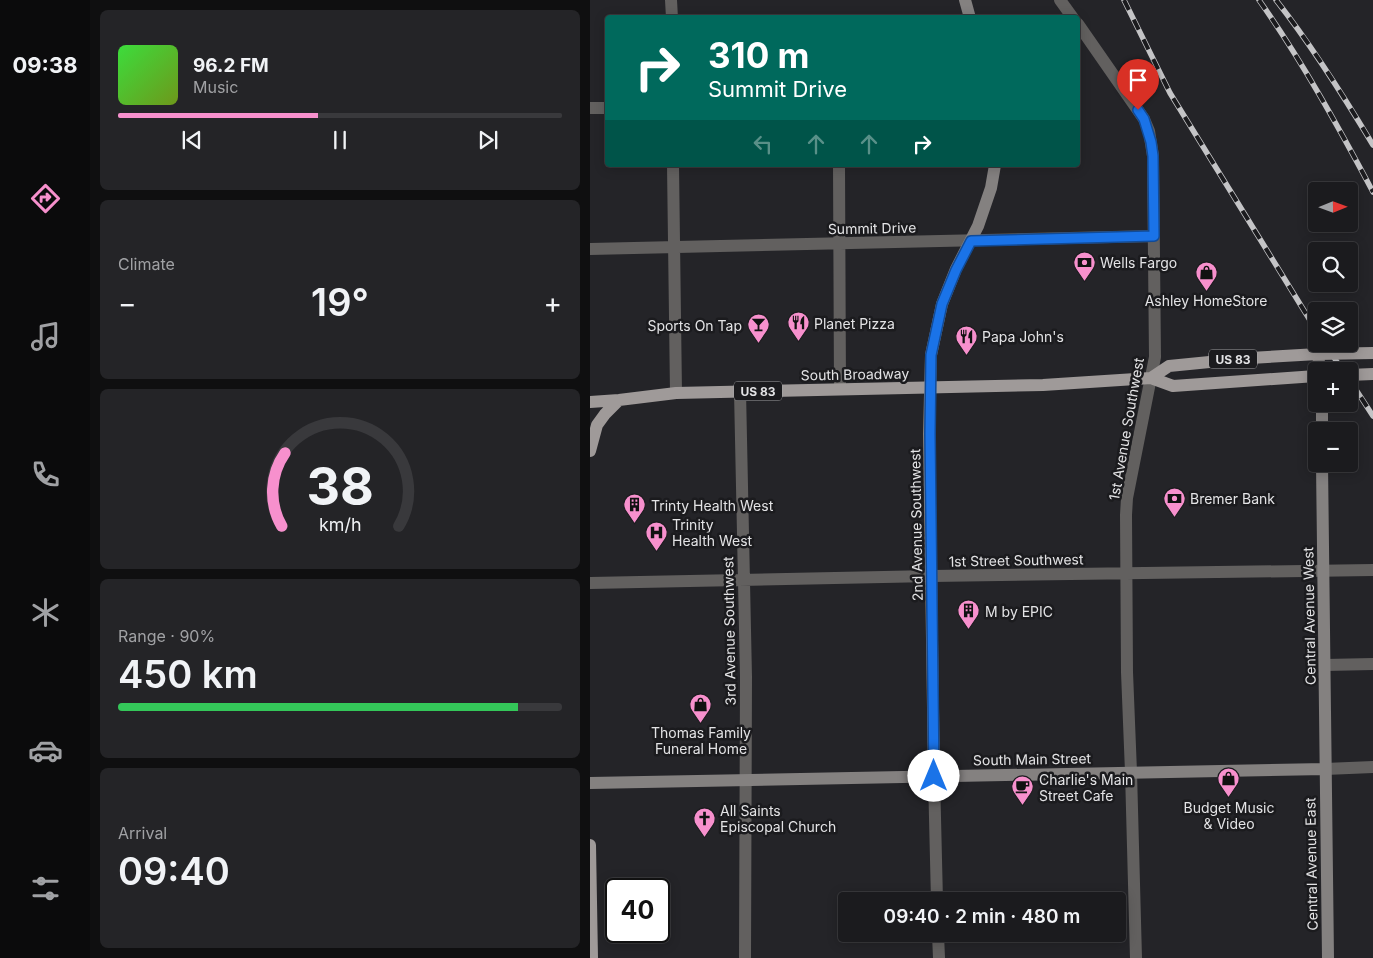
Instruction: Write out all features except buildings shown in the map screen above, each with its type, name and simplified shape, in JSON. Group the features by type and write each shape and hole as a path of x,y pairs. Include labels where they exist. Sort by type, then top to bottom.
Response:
{"main road":[{"name":"South Broadway","path":"1151,378 1169,366 1250,358 1318,354 1373,354"},
{"path":"1358,375 1373,374"},
{"name":"South Broadway","path":"590,402 676,393 1066,384 1151,378 1173,386 1308,377"},
{"path":"590,451 597,425 619,400"},
{"path":"590,845 592,958"}],"street":[{"path":"671,0 672,15"},
{"path":"965,0 969,15"},
{"path":"1060,0 1071,15"},
{"name":"1st Avenue Southwest","path":"1080,27 1144,119 1149,131 1153,156 1155,357 1127,498 1126,515 1127,672 1136,958"},
{"path":"590,108 605,108"},
{"path":"673,167 676,393"},
{"path":"839,167 840,389"},
{"name":"2nd Avenue Southwest","path":"934,776 930,434 931,355 942,304 956,270 978,226 991,188 995,167"},
{"name":"Summit Drive","path":"590,249 1154,236"},
{"path":"1318,354 1319,362"},
{"name":"3rd Avenue Southwest","path":"740,391 746,677 745,958"},
{"name":"Central Avenue West","path":"1322,472 1325,769"},
{"name":"1st Street Southwest","path":"590,583 1373,570"},
{"path":"1325,665 1373,664"},
{"path":"1325,769 1373,767"},
{"name":"South Main Street","path":"590,783 1325,769"},
{"name":"Central Avenue East","path":"1325,769 1328,958"},
{"path":"934,776 937,892"},
{"path":"938,942 939,958"}],"railway":[{"path":"1124,0 1170,93 1308,317"},
{"path":"1259,0 1319,94 1373,192"},
{"path":"1276,0 1327,71 1373,145"},
{"path":"1330,352 1337,362"},
{"path":"1358,393 1373,416"}],"place":[{"name":"Wells Fargo","path":"1084,281"},
{"name":"Ashley HomeStore","path":"1206,291"},
{"name":"Planet Pizza","path":"798,342"},
{"name":"Sports On Tap","path":"758,344"},
{"name":"Papa John's","path":"966,355"},
{"name":"Bremer Bank","path":"1174,517"},
{"name":"Trinty Health West","path":"635,524"},
{"name":"Trinity Health West","path":"656,551"},
{"name":"M by EPIC","path":"969,630"},
{"name":"Thomas Family Funeral Home","path":"701,723"},
{"name":"Budget Music & Video","path":"1229,798"},
{"name":"Charlie's Main Street Cafe","path":"1023,806"},
{"name":"All Saints Episcopal Church","path":"704,837"}],"route":[{"path":"934,776 930,387 931,355 942,304 971,241 1154,236 1153,156 1149,131 1138,110"}]}
